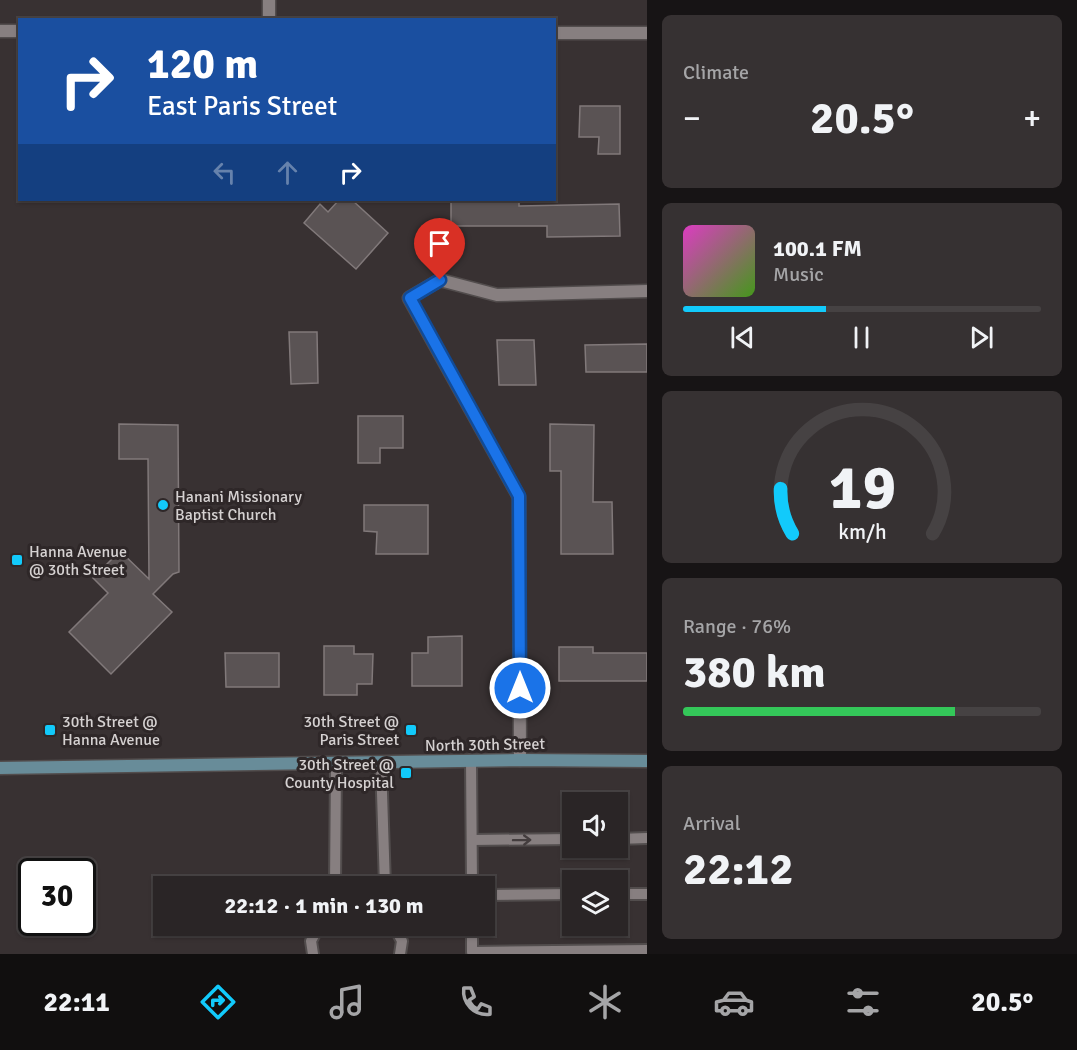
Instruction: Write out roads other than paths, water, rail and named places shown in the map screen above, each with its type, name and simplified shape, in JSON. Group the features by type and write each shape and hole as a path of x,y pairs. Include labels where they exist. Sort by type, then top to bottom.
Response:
{"street":[{"path":"269,0 269,18"},
{"path":"0,31 18,31"},
{"path":"556,33 646,33"},
{"path":"520,760 519,496 410,298 440,280 497,295 646,291"},
{"name":"North 30th Street","path":"0,768 471,760 646,761"}],"lane":[{"path":"471,760 472,876"},
{"path":"381,762 385,876"},
{"path":"335,876 336,763"},
{"path":"628,839 646,838"},
{"path":"472,840 562,839"},
{"path":"495,896 562,894"},
{"path":"628,894 646,894"},
{"path":"313,954 311,941 314,936"},
{"path":"399,936 402,941 400,954"},
{"path":"472,936 472,952 646,950"}],"place":[{"name":"Hanani Missionary Baptist Church","path":"163,505"},
{"name":"Hanna Avenue @ 30th Street","path":"17,560"},
{"name":"30th Street @ Hanna Avenue","path":"50,730"},
{"name":"30th Street @ Paris Street","path":"411,730"},
{"name":"30th Street @ County Hospital","path":"406,773"}]}
